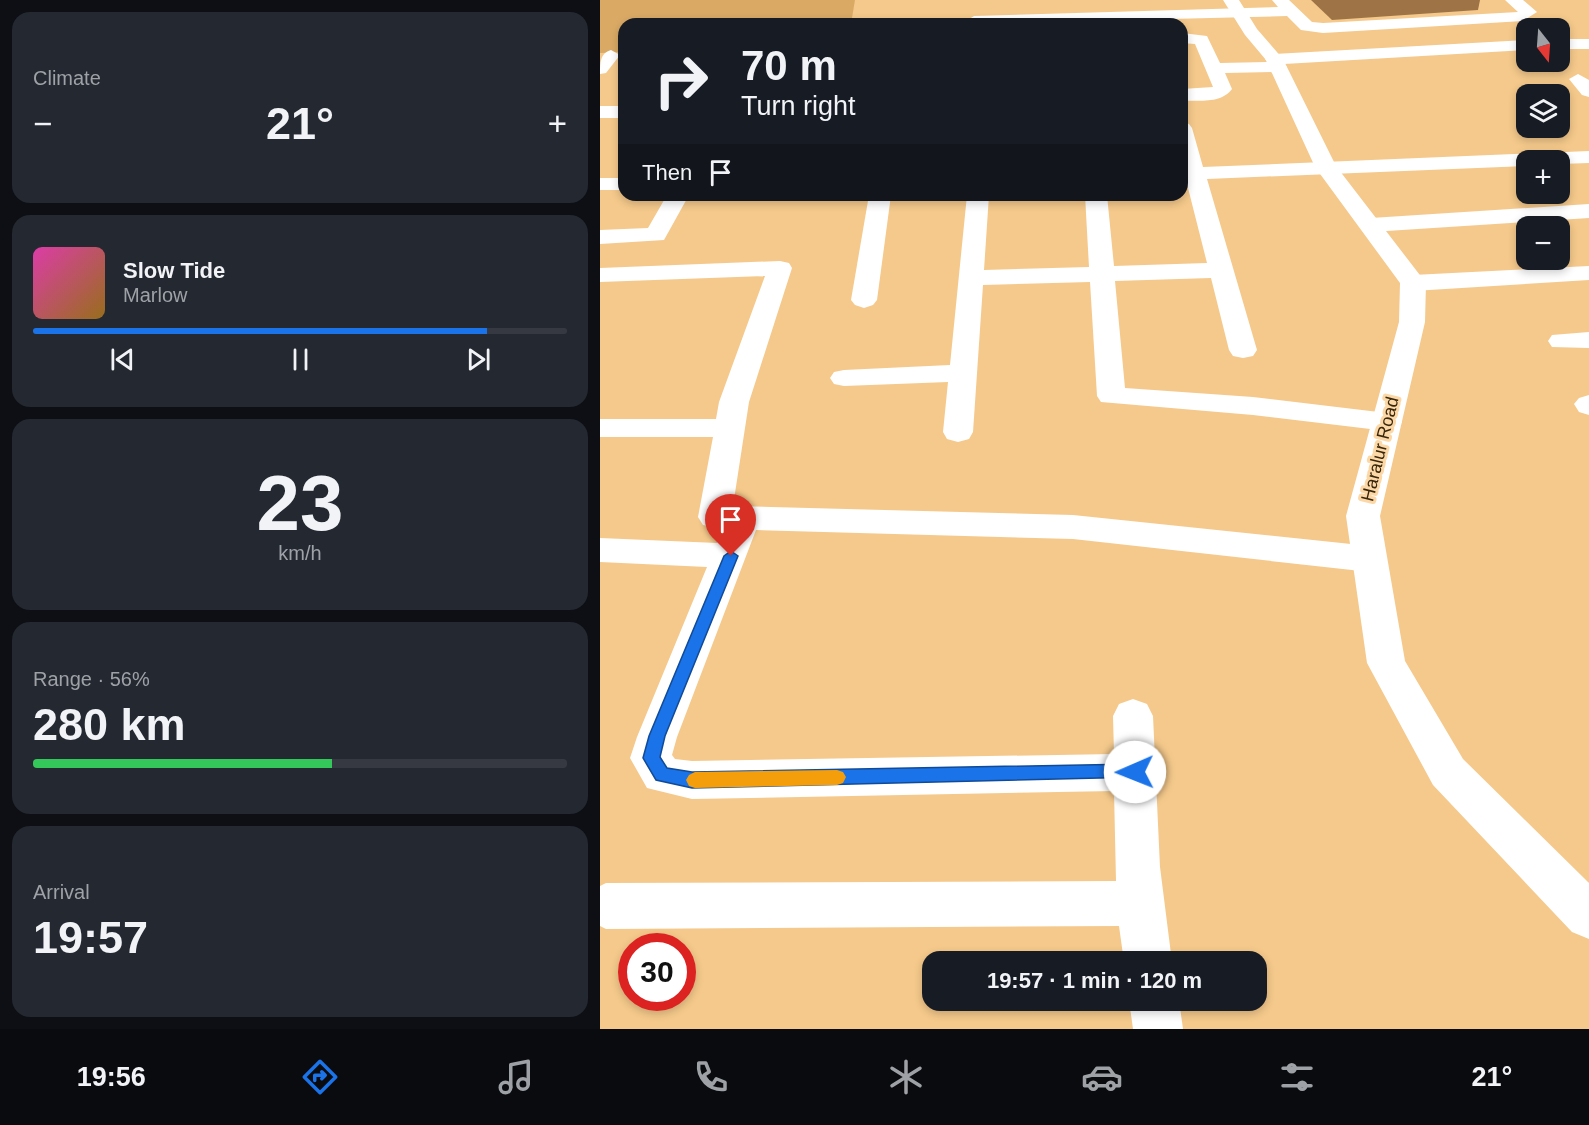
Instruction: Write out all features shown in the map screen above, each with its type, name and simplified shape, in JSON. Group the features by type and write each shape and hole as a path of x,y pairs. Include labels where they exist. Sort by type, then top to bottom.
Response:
{"street":[{"path":"1234,5 1270,0"},
{"path":"1023,18 1234,5 1286,5 1307,27 1323,28 1523,16 1529,12 1513,0"},
{"path":"1234,5 1274,61 1326,167 1413,284 1589,273"},
{"path":"1188,39 1201,40 1223,89 1222,92 1188,95"},
{"path":"1211,63 1516,46"},
{"path":"1570,47 1585,52"},
{"path":"1570,57 1585,52"},
{"path":"1589,79 1578,79 1589,91"},
{"path":"600,112 618,112"},
{"path":"1243,350 1223,270 1189,174 1589,157"},
{"path":"600,184 618,184"},
{"path":"600,237 656,235 675,201"},
{"path":"864,300 879,201"},
{"path":"958,432 977,201"},
{"path":"1096,201 1111,396 1253,406 1387,422"},
{"path":"1371,225 1589,211"},
{"path":"600,275 780,268 734,402 715,518 1073,527 1370,559"},
{"path":"970,278 1223,270"},
{"name":"Haralur Road","path":"1413,284 1412,322 1363,516 1386,663 1448,772 1589,916"},
{"path":"1562,341 1589,340"},
{"path":"844,378 962,373"},
{"path":"600,428 730,428"},
{"path":"744,518 731,556 657,736 651,758 662,775 692,780 1135,772"},
{"path":"600,550 731,556"},
{"path":"1133,716 1134,820 1139,903 1146,951"},
{"path":"606,906 1139,903"},
{"path":"1156,1011 1158,1029"}],"shaded area":[{"path":"600,0 855,0 852,18 618,18 618,52 600,53"}],"slow traffic":[{"path":"695,780 837,777"}],"route":[{"path":"731,556 657,736 651,758 662,775 692,780 1135,772"}]}
